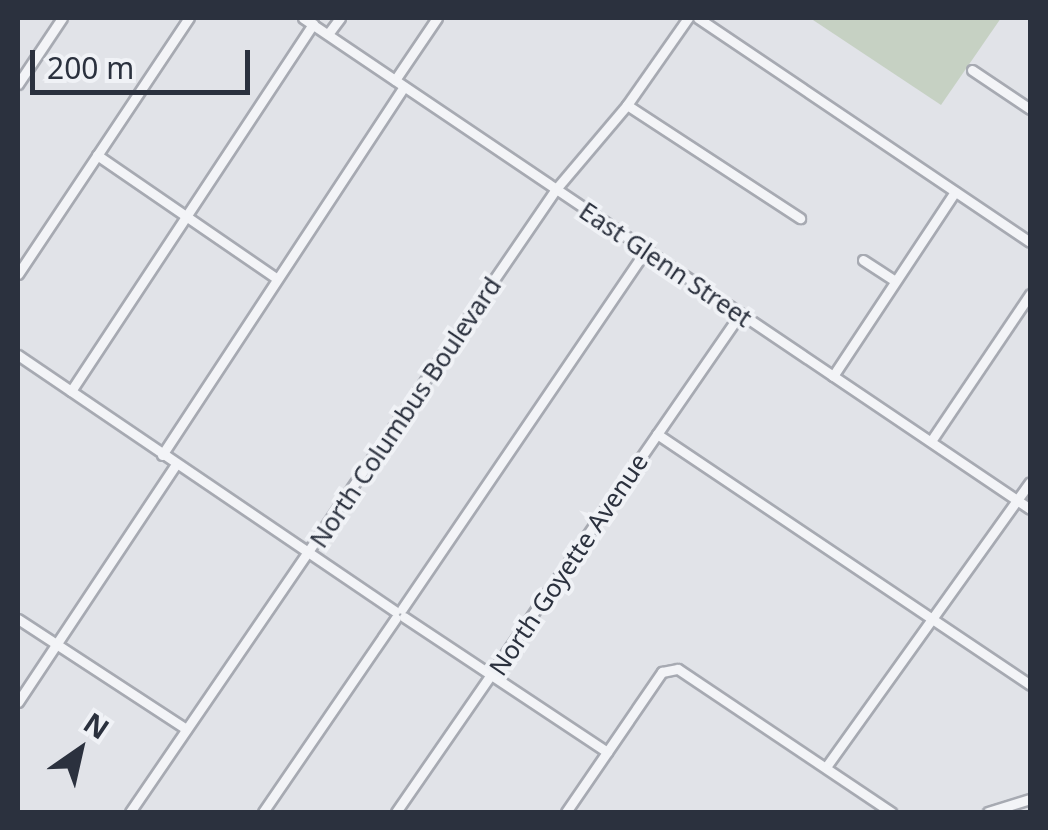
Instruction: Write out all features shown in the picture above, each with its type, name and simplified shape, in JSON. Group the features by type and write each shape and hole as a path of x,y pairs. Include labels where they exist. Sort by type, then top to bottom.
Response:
{"street":[{"path":"18,84 62,18"},
{"path":"18,274 189,18"},
{"name":"East Glenn Street","path":"303,18 1030,509"},
{"path":"328,34 340,18"},
{"path":"162,455 438,18"},
{"name":"North Columbus Boulevard","path":"130,812 556,190 628,105 688,18"},
{"path":"698,18 1030,242"},
{"path":"71,391 313,24"},
{"path":"972,70 1030,110"},
{"path":"628,105 800,218"},
{"path":"97,156 276,278"},
{"path":"833,376 955,192"},
{"path":"262,812 646,250"},
{"path":"864,260 896,282"},
{"path":"931,441 1030,294"},
{"name":"North Goyette Avenue","path":"396,812 740,314"},
{"path":"19,360 71,391 607,752"},
{"path":"657,434 1030,685"},
{"path":"18,702 176,464"},
{"path":"826,768 1030,482"},
{"path":"18,619 186,729"},
{"path":"566,812 662,672 678,669 891,812"},
{"path":"988,812 1030,799"}],"green space":[{"path":"810,18 1001,18 941,105"}]}
